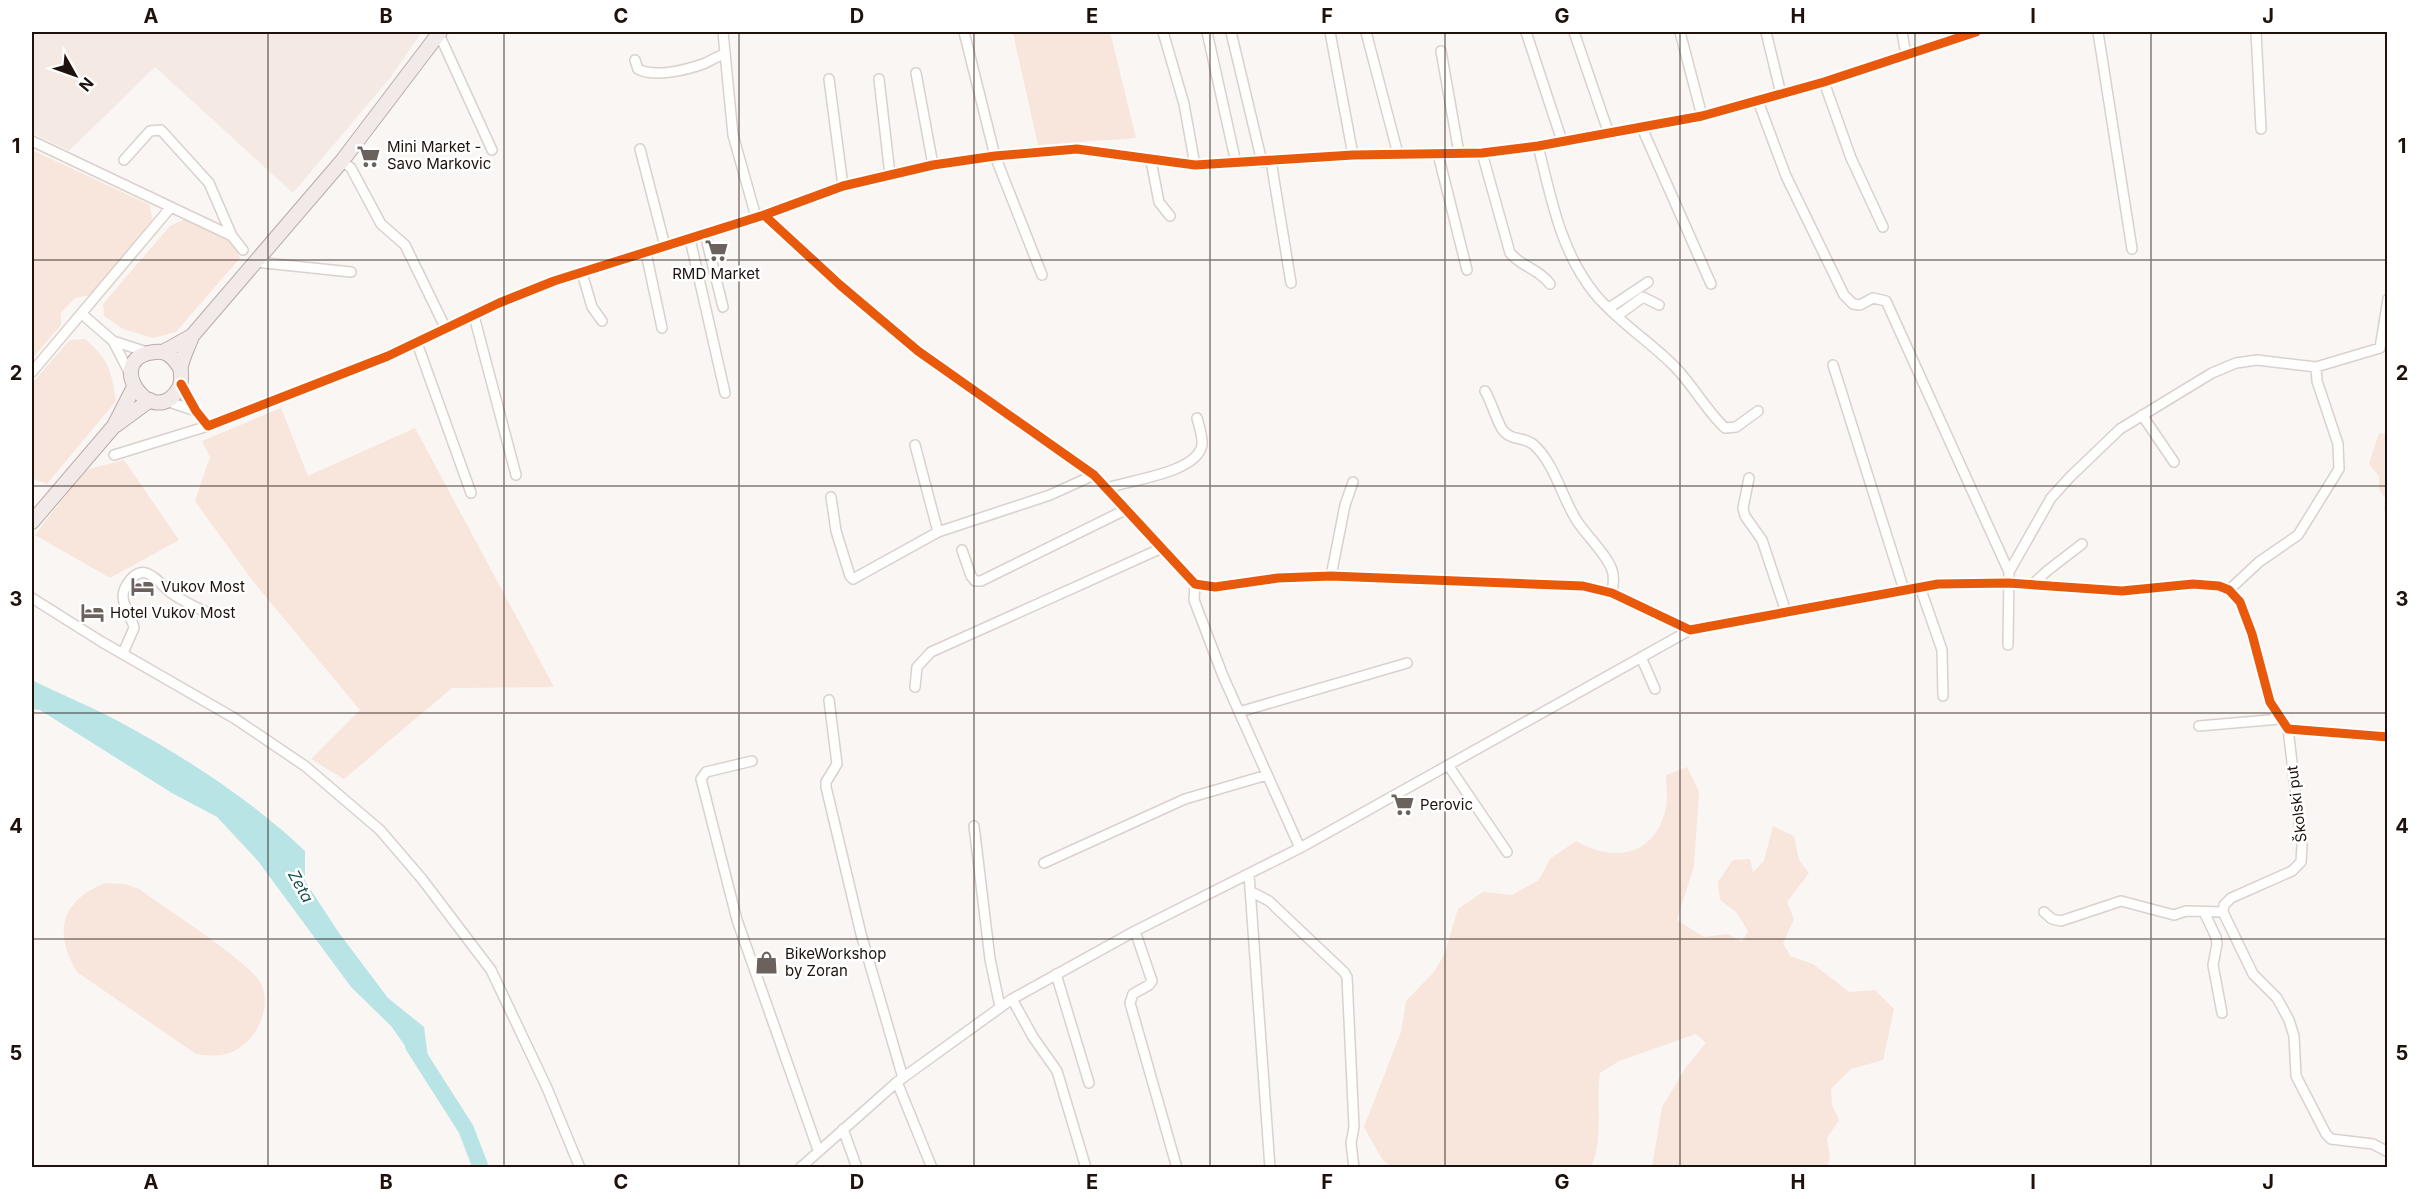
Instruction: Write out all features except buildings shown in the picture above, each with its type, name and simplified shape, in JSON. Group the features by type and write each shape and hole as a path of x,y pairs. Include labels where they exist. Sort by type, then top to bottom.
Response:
{"main road":[{"path":"180,368 192,336 342,161 439,33"},
{"path":"114,426 132,381 135,363 192,336"},
{"path":"132,381 141,397 150,400 166,401 178,390 181,384 180,368 176,360 156,352"},
{"path":"32,522 114,426 150,400"}],"street":[{"path":"723,32 733,135 760,216 918,351 1094,475 1195,584 1215,587 1278,578 1331,576 1583,586 1612,593 1690,630"},
{"path":"964,32 995,156 1042,275"},
{"path":"1163,32 1184,104 1195,165"},
{"path":"1207,32 1236,164"},
{"path":"1231,32 1266,161 1292,283"},
{"path":"1330,32 1353,156"},
{"path":"1366,32 1398,154"},
{"path":"1526,32 1562,141"},
{"path":"1574,32 1609,134"},
{"path":"1680,32 1702,116"},
{"path":"1766,32 1781,94"},
{"path":"1902,32 1906,55"},
{"path":"114,454 208,426 374,362 520,294 760,216 843,186 933,165 995,156 1077,149 1195,165 1398,154 1482,153 1538,146 1702,116 1824,82 1976,32"},
{"path":"2098,32 2132,249"},
{"path":"2256,32 2261,129"},
{"path":"439,33 492,150"},
{"path":"1441,51 1459,153"},
{"path":"635,60 638,69 649,74 658,74 702,64 725,54"},
{"path":"916,73 933,165"},
{"path":"829,79 843,186"},
{"path":"879,80 890,175"},
{"path":"1824,82 1851,158 1884,227"},
{"path":"1758,101 1786,176 1844,295 1853,304 1860,305 1873,298 1886,301 2009,572"},
{"path":"1642,128 1711,284"},
{"path":"124,160 150,131 161,130 209,183 232,236 243,250"},
{"path":"32,141 232,236"},
{"path":"1538,146 1558,226 1571,259 1596,295 1675,367 1714,418 1725,428 1736,427 1758,411"},
{"path":"640,149 665,246"},
{"path":"1482,153 1510,253 1520,262 1542,274 1550,284"},
{"path":"1438,154 1467,270"},
{"path":"1151,160 1160,202 1170,216"},
{"path":"342,161 351,168 381,224 405,245 446,329"},
{"path":"32,372 171,207"},
{"path":"705,234 723,307"},
{"path":"690,239 725,393"},
{"path":"646,253 662,328"},
{"path":"255,262 351,272"},
{"path":"582,273 592,307 602,321"},
{"path":"1609,308 1648,282"},
{"path":"1617,316 1642,297 1659,305"},
{"path":"2008,645 2009,572 2051,498 2120,429 2212,373 2236,363 2257,360 2316,367 2384,348 2388,299"},
{"path":"81,314 113,341 132,381"},
{"path":"474,316 516,474"},
{"path":"113,341 156,352"},
{"path":"417,343 471,493"},
{"path":"1833,364 1904,590"},
{"path":"2229,590 2259,562 2298,535 2307,524 2339,469 2338,444 2317,381 2316,367"},
{"path":"181,384 196,411 208,426"},
{"path":"1485,391 1494,405 1503,431 1518,440 1525,440 1542,454 1576,520 1612,568 1614,580 1612,593"},
{"path":"166,401 196,411"},
{"path":"2142,415 2174,462"},
{"path":"1107,488 1192,461 1199,453 1202,441 1197,418"},
{"path":"915,445 938,532"},
{"path":"831,497 836,531 850,576 853,579 938,532 1050,495 1094,475"},
{"path":"1749,478 1743,508 1745,516 1762,540 1786,612"},
{"path":"1331,576 1345,504 1353,482"},
{"path":"962,550 971,576 981,581 1127,509"},
{"path":"2033,584 2082,544"},
{"path":"915,687 917,668 932,652 1162,548"},
{"path":"123,653 134,628 125,606 124,591 135,575 147,573 158,579 168,591 208,613"},
{"path":"800,1167 900,1080 1011,999 1136,931 1300,848 1690,630 1938,584 2008,583 2122,591 2193,584 2219,586 2229,590 2240,602 2270,702 2288,729 2388,736"},
{"path":"1195,584 1194,600 1239,712 1300,848"},
{"path":"1920,587 1942,650 1943,696"},
{"path":"32,598 102,642 234,718 304,766 380,830 422,879 490,970 547,1088 580,1167"},
{"path":"1641,657 1655,689"},
{"path":"1239,712 1407,663"},
{"path":"829,700 837,764 826,782 826,787 861,934 900,1080 932,1167"},
{"path":"2199,726 2280,719"},
{"name":"Školski put","path":"2223,912 2224,905 2231,898 2292,871 2303,856 2288,729"},
{"path":"752,761 706,772 701,779 737,920 818,1150"},
{"path":"1448,765 1507,852"},
{"path":"1044,863 1185,800 1267,775"},
{"path":"974,826 990,959 1000,1007"},
{"path":"1249,874 1270,1167"},
{"path":"1250,891 1269,901 1347,977 1354,1127 1351,1151 1354,1167"},
{"path":"2044,912 2052,919 2061,921 2121,901 2174,915 2186,910 2223,912 2253,974 2277,998 2289,1020 2294,1036 2296,1076 2326,1134 2331,1138 2373,1144 2388,1152"},
{"path":"2204,912 2216,937 2214,965 2222,1013"},
{"path":"1136,931 1152,981 1133,994 1130,1003 1177,1167"},
{"path":"1056,974 1089,1083"},
{"path":"1011,999 1033,1037 1057,1071 1086,1167"},
{"path":"843,1129 857,1167"}],"shaded area":[{"path":"32,32 422,32 390,78 293,193 155,67 69,151 32,133"},
{"path":"1110,32 1136,138 1038,145 1013,33"},
{"path":"32,150 150,205 152,220 90,295 75,298 61,313 61,325 32,359"},
{"path":"185,219 231,240 240,258 176,332 153,338 123,329 104,316 103,304 170,226"},
{"path":"85,339 108,366 116,401 47,484 32,478 32,383 70,340"},
{"path":"281,408 308,476 415,428 554,687 452,688 344,779 311,759 360,710 252,580 195,501 210,457 202,441"},
{"path":"2379,433 2387,434 2387,512 2384,510 2385,498 2379,490 2379,476 2369,464"},
{"path":"124,460 179,540 110,578 35,535 85,470"},
{"path":"1687,767 1699,792 1694,866 1677,920 1704,937 1727,934 1742,942 1748,931 1736,912 1720,900 1718,882 1733,860 1750,859 1753,872 1764,861 1773,826 1794,836 1799,860 1809,873 1787,902 1794,919 1783,943 1790,956 1813,964 1849,992 1875,990 1894,1009 1883,1060 1851,1069 1831,1089 1832,1105 1839,1120 1827,1138 1830,1158 1827,1167 1652,1167 1662,1107 1686,1067 1706,1043 1696,1034 1619,1061 1600,1073 1597,1148 1590,1167 1391,1167 1382,1159 1364,1127 1401,1032 1406,1001 1434,972 1444,955 1458,909 1483,892 1512,895 1539,880 1550,859 1576,841 1605,852 1619,853 1632,851 1643,845 1661,824 1666,808 1666,775"},
{"path":"105,883 125,884 139,889 224,949 254,974 261,984 265,1004 260,1024 247,1042 228,1054 213,1056 196,1054 77,972 65,944 66,919 70,909 79,899 90,890"}],"water":[{"path":"32,680 118,721 192,764 262,814 305,851 305,881 339,933 388,998 424,1027 428,1058 426,1064 420,1067 391,1026 351,987 258,861 217,817 172,793 40,710 32,709"}],"waterway":[{"name":"Zeta","path":"413,1046 466,1129 481,1168"}],"cycle path":[{"path":"181,384 196,411 208,426 388,356 499,303 554,281 764,215 843,186 933,165 995,156 1077,149 1195,165 1353,155 1482,153 1538,146 1702,116 1824,82 1976,32"},
{"path":"764,215 840,285 918,351 1094,475 1195,584 1215,587 1278,578 1331,576 1583,586 1612,593 1690,630 1938,584 2008,583 2122,591 2193,584 2219,586 2229,590 2240,602 2252,634 2270,702 2288,729 2388,737"}],"place":[{"name":"Mini Market - Savo Markovic","path":"369,156"},
{"name":"RMD Market","path":"716,250"},
{"name":"Vukov Most","path":"143,587"},
{"name":"Hotel Vukov Most","path":"92,613"},
{"name":"Perovic","path":"1402,805"},
{"name":"BikeWorkshop by Zoran","path":"767,963"}]}
